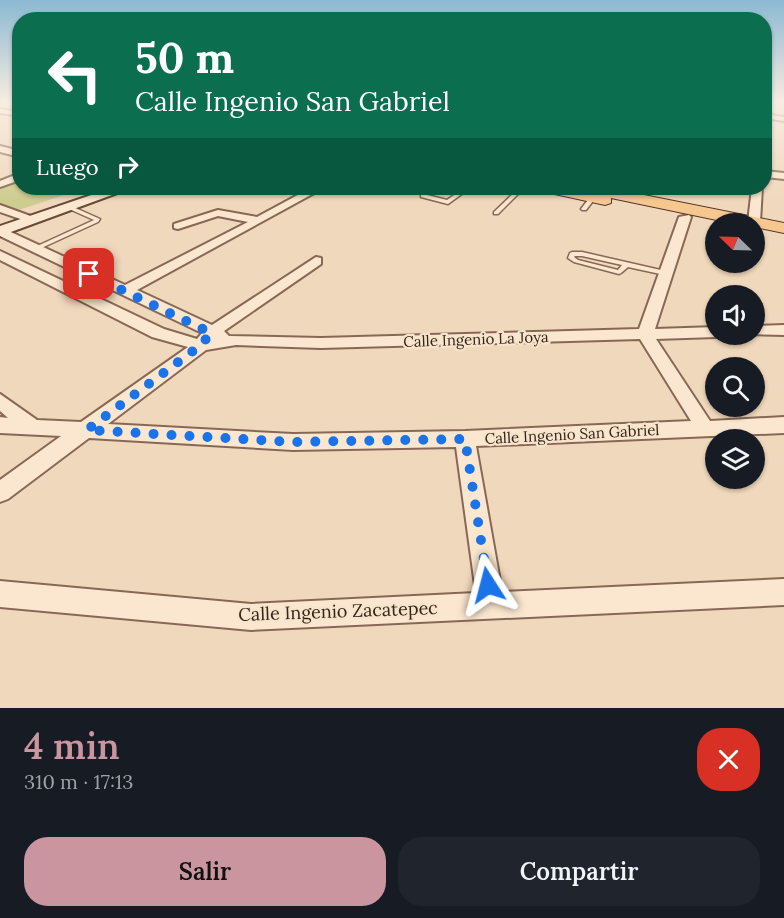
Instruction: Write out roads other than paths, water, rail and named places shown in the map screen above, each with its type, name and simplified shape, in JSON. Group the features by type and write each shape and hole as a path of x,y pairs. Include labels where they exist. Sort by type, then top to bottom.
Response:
{"main road":[{"path":"0,231 27,217 82,195"},
{"path":"0,222 69,207 104,195"},
{"path":"597,195 705,222"},
{"path":"598,195 705,217"},
{"path":"765,227 784,228"},
{"path":"765,231 784,239"}],"street":[{"path":"125,291 306,195"},
{"path":"755,213 757,195"},
{"path":"0,208 27,217"},
{"path":"178,226 217,211 229,211 258,221"},
{"path":"685,218 645,334 704,427"},
{"path":"0,231 125,291 206,339"},
{"name":"Calle Ingenio La Joya","path":"0,255 158,333 206,339 321,343 705,332"},
{"path":"0,492 87,430 206,339 316,261"},
{"path":"765,331 784,330"},
{"path":"0,401 33,428"},
{"name":"Calle Ingenio San Gabriel","path":"0,425 293,442 465,439 784,425"},
{"path":"465,439 491,606"},
{"name":"Calle Ingenio Zacatepec","path":"0,594 251,617 784,592"}],"lane":[{"path":"424,195 448,202 458,195"},
{"path":"496,213 514,195"},
{"path":"35,249 97,219 69,207"},
{"path":"626,265 619,272 576,261 572,258 572,254 582,254 665,273"}]}
